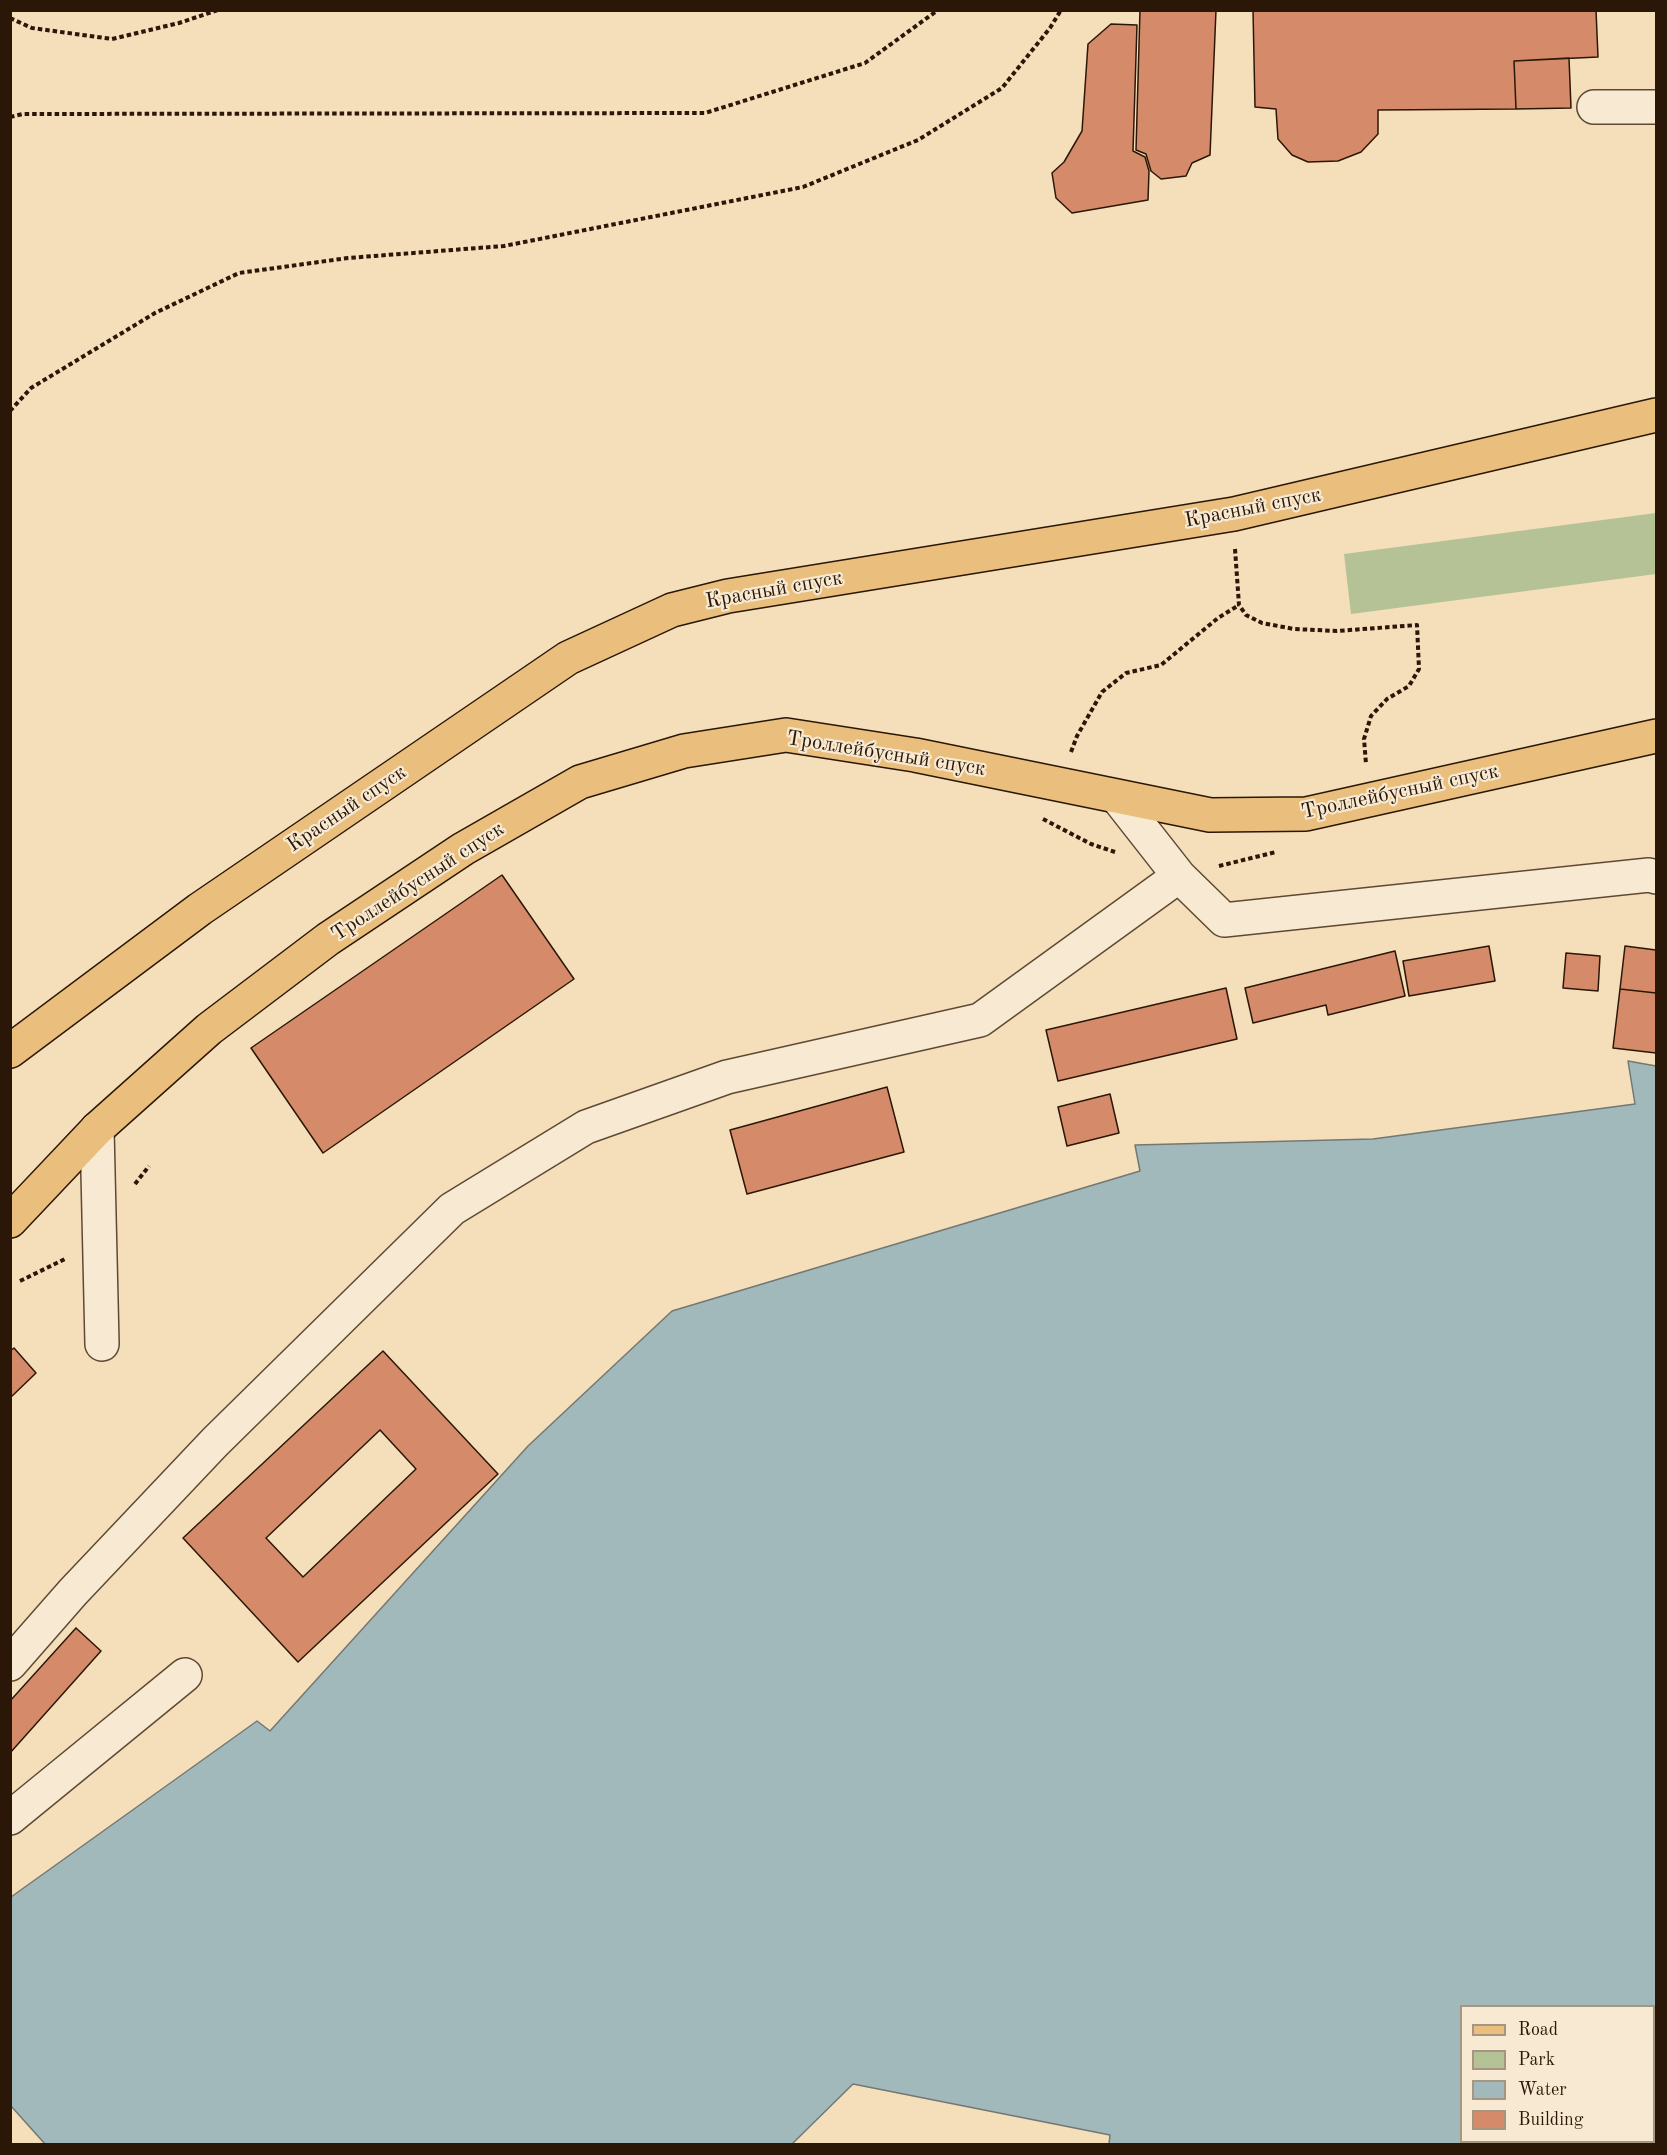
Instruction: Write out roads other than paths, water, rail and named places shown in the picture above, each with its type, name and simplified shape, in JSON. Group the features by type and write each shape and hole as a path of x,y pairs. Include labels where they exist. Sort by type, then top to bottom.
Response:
{"main road":[{"name":"Красный спуск","path":"10,1051 200,909 567,658 672,610 728,596 1234,514 1656,415"},
{"name":"Троллейбусный спуск","path":"10,1221 97,1129 208,1029 328,939 463,849 580,782 684,751 786,735 915,755 1210,815 1306,814 1656,736"}],"lane":[{"path":"1594,107 1656,107"},
{"path":"1117,796 1179,876 1224,920 1649,874 1656,876"},
{"path":"10,1664 73,1592 215,1442 452,1209 586,1127 727,1077 980,1020 1179,876"},
{"path":"97,1129 102,1344"},
{"path":"10,1818 185,1675"}],"water":[{"path":"1628,1061 1656,1066 1656,2144 1109,2144 1110,2135 853,2084 792,2144 45,2144 11,2106 11,1897 257,1721 270,1731 528,1446 672,1311 1140,1171 1135,1145 1373,1139 1635,1104"}]}
